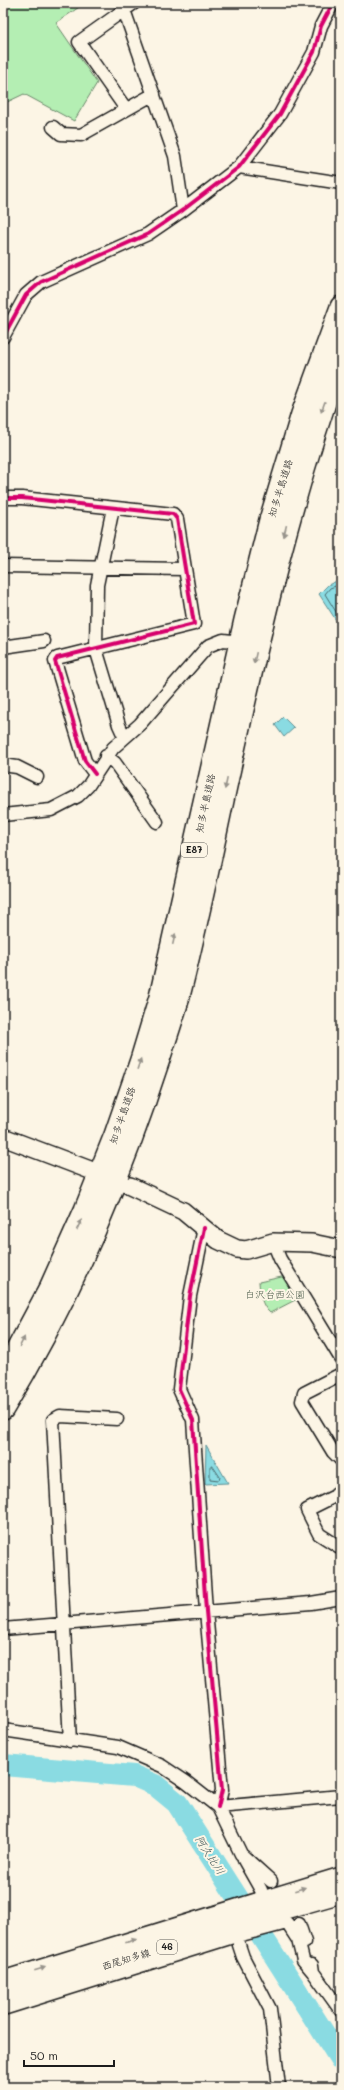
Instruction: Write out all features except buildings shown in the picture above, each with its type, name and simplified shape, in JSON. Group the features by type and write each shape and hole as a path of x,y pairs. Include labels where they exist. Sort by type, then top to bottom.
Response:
{"highway":[{"name":"知多半島道路","path":"3,1376 50,1288 86,1210 115,1135 141,1060 160,997 245,620 270,520 302,414 341,307"},
{"name":"知多半島道路","path":"3,1409 30,1364 65,1295 101,1217 131,1142 157,1065 179,993 287,524 318,418 341,357"}],"main road":[{"name":"西尾知多線","path":"3,1998 268,1907 341,1877"},
{"name":"西尾知多線","path":"3,1981 268,1907 341,1894"}],"street":[{"path":"126,110 79,42 134,3"},
{"path":"3,337 26,295 41,282 148,234 183,210 239,167 280,114 314,52 321,26 333,3"},
{"path":"124,10 175,156 183,210"},
{"path":"53,127 61,134 81,135 154,94"},
{"path":"239,167 341,183"},
{"path":"3,498 22,498 172,514 176,519 194,624 57,658 55,662 85,761 94,774"},
{"path":"113,508 97,585 96,649 119,725 124,736"},
{"path":"3,566 101,569 184,569"},
{"path":"3,815 50,810 78,796 88,786 106,756 124,736 140,724 208,646 222,640 232,641"},
{"path":"3,647 44,641"},
{"path":"106,756 115,763 157,822"},
{"path":"3,765 17,767 38,777"},
{"path":"3,1137 90,1170"},
{"path":"130,1186 183,1211 218,1240 237,1249 246,1250 273,1242 312,1242 341,1249"},
{"path":"204,1228 190,1296 179,1389 193,1420 206,1612 222,1790 218,1807"},
{"path":"273,1242 280,1259 341,1359"},
{"path":"341,1374 304,1393 302,1401 332,1452 341,1460"},
{"path":"70,1741 53,1420 60,1416 117,1419"},
{"path":"341,1489 335,1496 307,1510 319,1534 341,1548"},
{"path":"3,1629 311,1603 341,1598"},
{"path":"3,1730 118,1748 162,1766 186,1782 218,1807 268,1907 287,1923 298,1940 303,1960 341,2011"},
{"path":"218,1807 341,1796"},
{"path":"241,1854 271,1882"},
{"path":"3,2009 240,1941 268,1907"},
{"path":"298,1924 305,1937 313,1972"},
{"path":"240,1941 243,1957 270,2009 279,2087"}],"green space":[{"path":"3,3 85,3 56,23 97,83 74,121 24,94 3,104"},
{"name":"白沢台西公園","path":"286,1276 301,1297 270,1313 263,1303 259,1282"}],"water":[{"path":"341,579 341,628 319,594 328,585"},
{"path":"283,717 294,728 284,737 275,725"},
{"path":"206,1445 228,1483 205,1484"}],"waterway":[{"name":"阿久比川","path":"3,1765 134,1776 155,1785 177,1803 341,2060"}],"tunnel":[{"path":"271,1881 299,1924"}],"cycle path":[{"path":"3,337 26,295 41,282 148,234 183,210 239,167 280,114 314,52 321,26 333,3"},
{"path":"3,498 22,498 173,514 177,519 194,624 57,658 55,661 85,761 95,774"},
{"path":"204,1228 190,1296 179,1389 193,1420 206,1611 222,1790 218,1807"}]}
